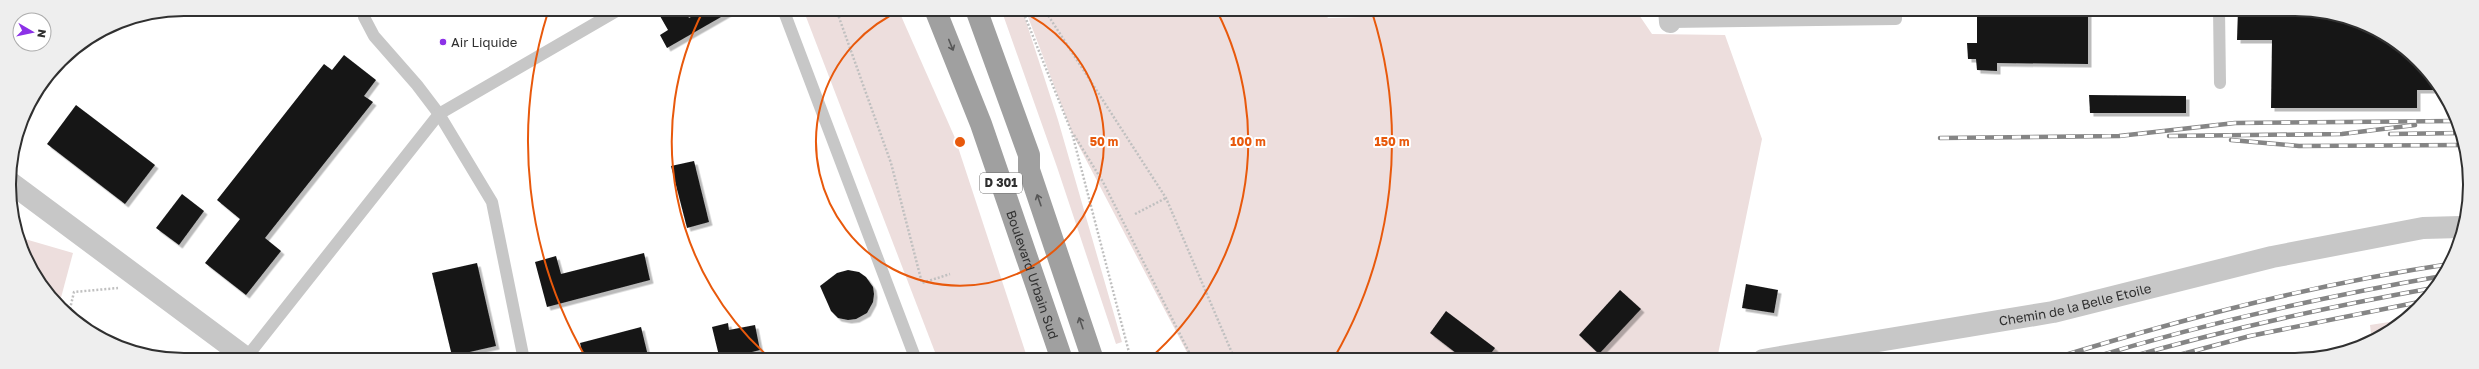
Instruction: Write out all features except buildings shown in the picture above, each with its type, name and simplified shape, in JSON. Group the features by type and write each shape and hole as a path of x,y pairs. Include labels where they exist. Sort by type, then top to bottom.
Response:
{"highway":[{"name":"Boulevard Urbain Sud","path":"938,16 981,124 1060,353"},
{"name":"D 301","path":"965,16 1019,158 1029,170 1092,353"},
{"path":"979,16 1029,155 1029,170"},
{"path":"992,16 1037,144 1029,170"}],"street":[{"path":"16,188 239,353"},
{"name":"Chemin de la Belle Etoile","path":"1805,353 2053,312 2272,257 2423,228 2457,226"}],"lane":[{"path":"364,16 374,36 417,85 439,114 492,202 523,353"},
{"path":"252,353 439,114 608,16"},
{"path":"787,16 913,353"},
{"path":"1670,16 1896,19 1896,16"},
{"path":"2219,16 2220,83"}],"path":[{"path":"838,16 891,163 922,283 950,274"},
{"path":"1025,16 1072,133 1129,353"},
{"path":"1049,16 1166,198 1232,353"},
{"path":"1072,133 1103,182 1190,353"},
{"path":"1135,214 1166,198"},
{"path":"70,308 74,292 131,287 138,278"}],"shaded area":[{"path":"806,16 901,16 955,138 1026,353 935,353"},
{"path":"1003,16 1024,16 1058,120 1122,342 1116,344 1057,167"},
{"path":"1028,16 1327,16 1328,18 1396,16 1640,16 1652,34 1725,35 1762,139 1718,353 1187,353 1072,133"},
{"path":"25,239 73,253 61,299 44,278 33,259"},
{"path":"2393,321 2371,335 2370,325"}],"railway":[{"path":"1940,138 2119,136 2235,123 2450,121"},
{"path":"2169,136 2342,134 2415,125"},
{"path":"2390,134 2455,133"},
{"path":"2231,140 2299,146 2458,145"},
{"path":"2072,353 2198,317 2298,292 2399,272 2442,265"},
{"path":"2109,353 2262,312 2435,277"},
{"path":"2145,353 2275,320 2426,289"},
{"path":"2186,353 2250,336 2415,303"}],"place":[{"name":"Air Liquide","path":"443,42"}]}
